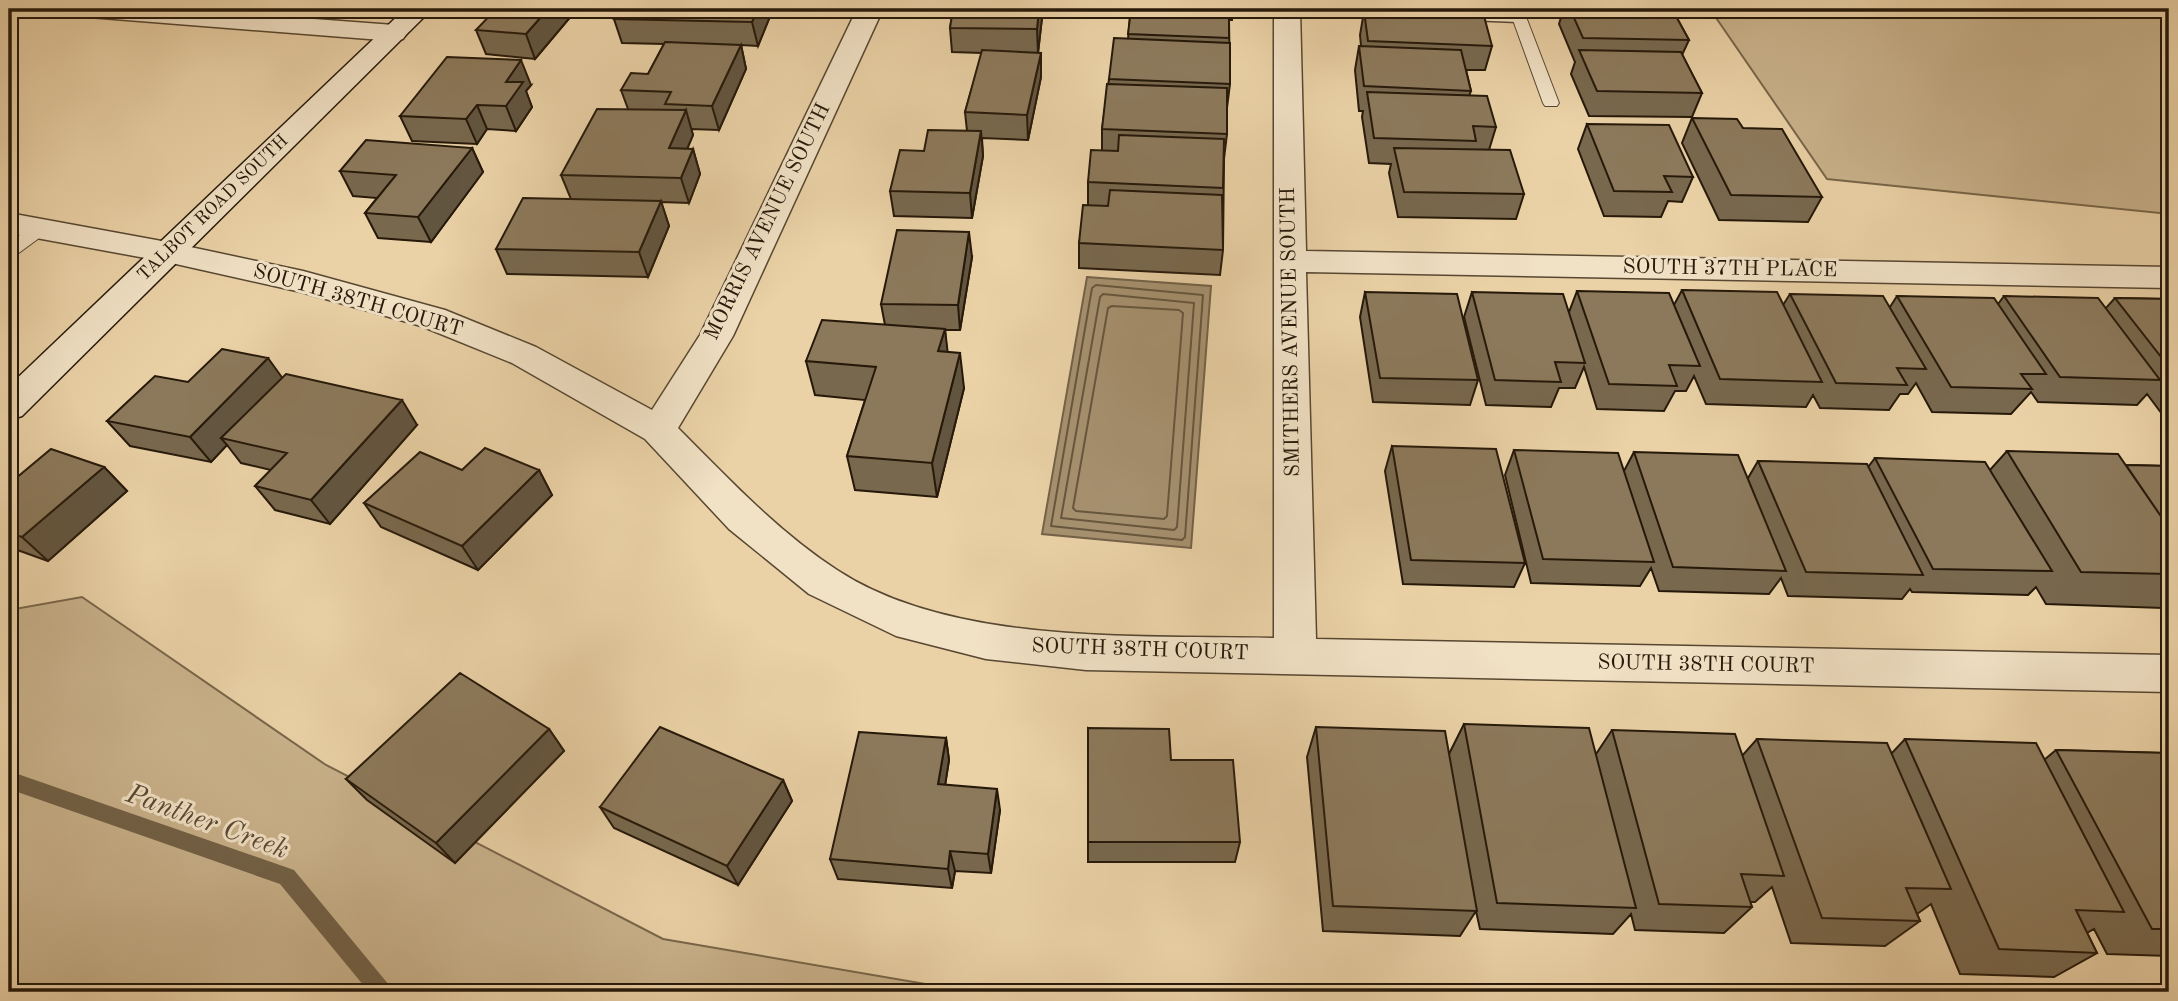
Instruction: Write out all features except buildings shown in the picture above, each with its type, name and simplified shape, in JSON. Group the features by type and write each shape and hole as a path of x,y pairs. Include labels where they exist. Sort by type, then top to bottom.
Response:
{"street":[{"path":"89,9 394,33"},
{"name":"TALBOT ROAD SOUTH","path":"9,407 419,9"},
{"name":"MORRIS AVENUE SOUTH","path":"658,430 716,336 870,9"},
{"name":"SMITHERS AVENUE SOUTH","path":"1287,9 1295,656"},
{"path":"1395,9 1517,11"},
{"name":"SOUTH 38TH COURT","path":"19,234 167,251 303,282 433,318 524,355 658,430 743,518 823,582 896,619 986,641 1086,652 2169,674"},
{"name":"SOUTH 37TH PLACE","path":"1290,261 2169,277"}],"lane":[{"path":"1517,11 1551,103"}],"shaded area":[{"path":"1710,9 2169,9 2169,214 1827,179"},
{"path":"82,597 326,765 663,939 972,992 9,992 9,610"}],"water":[{"path":"1087,277 1211,286 1191,548 1042,534"}],"waterway":[{"name":"Panther Creek","path":"9,780 287,877 382,992"}]}
